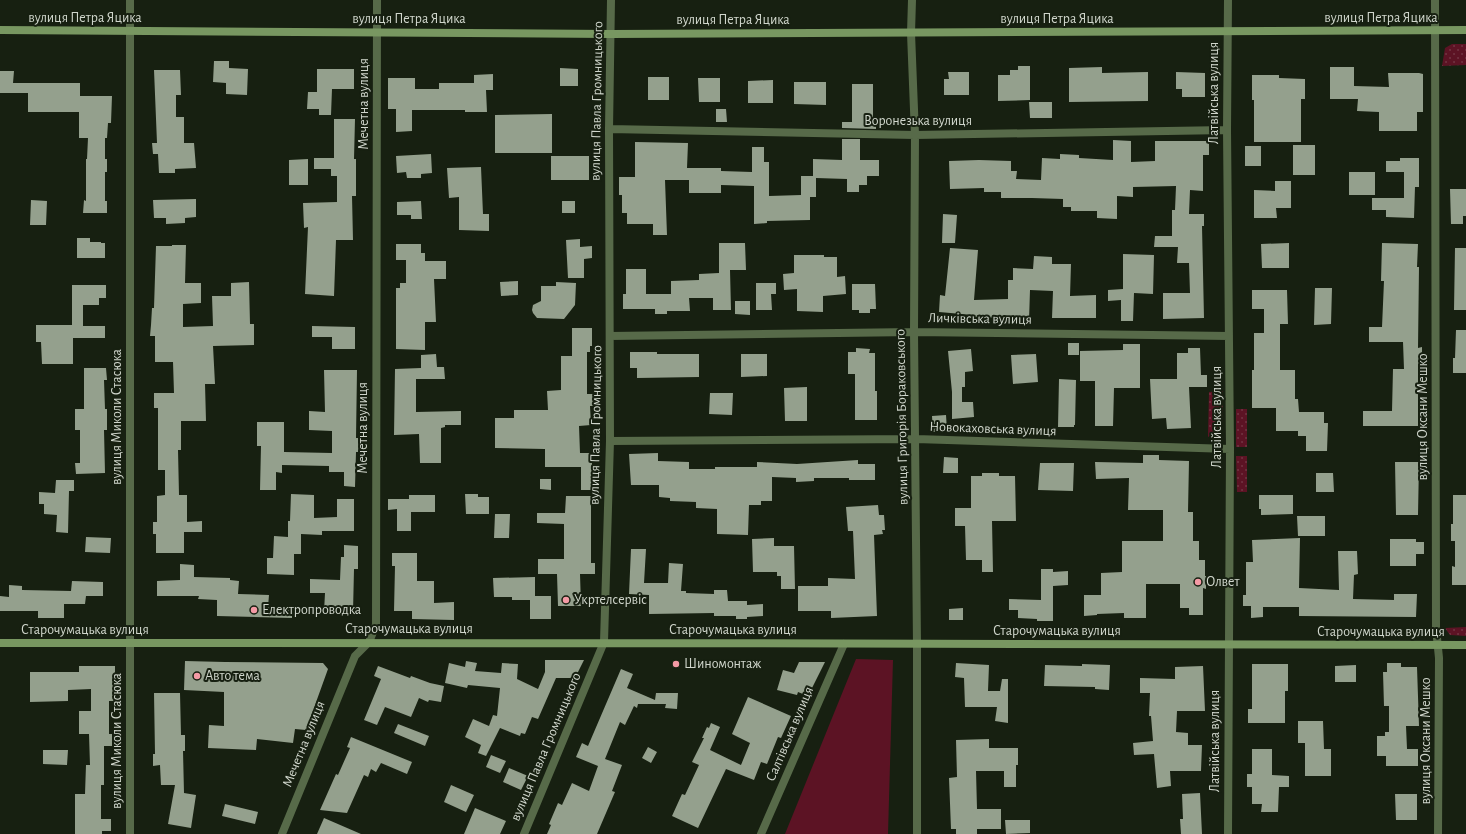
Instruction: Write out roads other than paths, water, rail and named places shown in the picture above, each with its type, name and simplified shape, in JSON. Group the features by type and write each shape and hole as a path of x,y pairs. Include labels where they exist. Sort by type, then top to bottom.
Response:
{"street":[{"name":"вулиця Миколи Стасюка","path":"130,0 130,834"},
{"name":"Мечетна вулиця","path":"282,834 355,656 369,642 376,625 377,0"},
{"name":"вулиця Павла Громницького","path":"524,834 604,642 610,441 609,129 612,0"},
{"name":"вулиця Григорія Бораковського","path":"912,0 911,33 915,135 914,332 916,439 917,834"},
{"name":"Латвійська вулиця","path":"1228,0 1227,130 1230,449 1228,834"},
{"name":"вулиця Оксани Мешко","path":"1436,0 1436,628 1439,658 1438,834"},
{"name":"вулиця Петра Яцика","path":"0,30 611,34 1466,30"},
{"name":"Воронезька вулиця","path":"609,129 915,135 1227,130"},
{"name":"Личківська вулиця","path":"610,336 914,332 1229,336"},
{"name":"Новокаховська вулиця","path":"610,441 916,439 1230,449"},
{"name":"Старочумацька вулиця","path":"0,643 604,642 1466,645"},
{"name":"Салтівська вулиця","path":"761,834 844,644"}],"place":[{"name":"Олвет","path":"1198,582"},
{"name":"Укртелсервіс","path":"566,600"},
{"name":"Електропроводка","path":"254,610"},
{"name":"Шиномонтаж","path":"676,664"},
{"name":"Авто тема","path":"197,676"}]}
